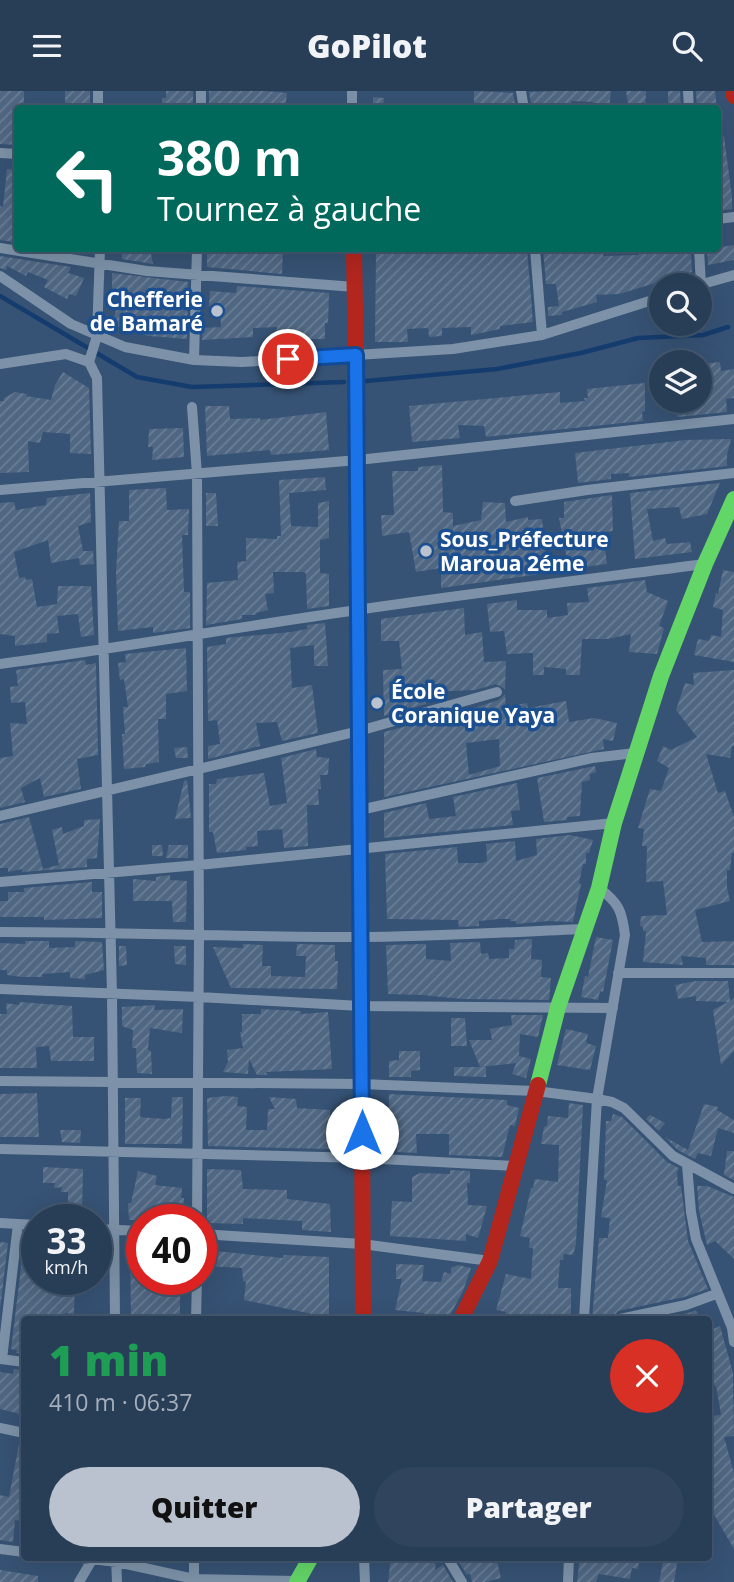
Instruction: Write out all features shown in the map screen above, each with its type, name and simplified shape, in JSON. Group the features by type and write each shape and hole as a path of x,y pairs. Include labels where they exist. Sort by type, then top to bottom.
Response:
{"street":[{"path":"733,91 734,96"},
{"path":"24,252 100,265 355,287"},
{"path":"100,252 97,336 89,362 97,378 101,481 111,932 115,1316"},
{"path":"194,360 197,252"},
{"path":"354,252 358,460 363,1316"},
{"path":"535,252 542,335"},
{"path":"699,252 700,273"},
{"path":"712,281 734,275"},
{"path":"0,276 71,324 125,347 194,360 242,362 453,349 542,335 649,301"},
{"path":"0,364 66,354 89,362"},
{"path":"192,407 197,474 197,1204"},
{"path":"0,490 358,460 734,419"},
{"path":"515,501 668,479 734,473"},
{"path":"462,1316 490,1261 558,1007 599,888 614,823 635,753 668,655 734,499"},
{"path":"0,664 105,650 358,609 705,564"},
{"path":"0,816 359,731 496,692"},
{"path":"360,810 592,758 635,753"},
{"path":"0,882 199,865 614,823"},
{"path":"584,1316 597,1099 625,935 622,914 614,900 599,888"},
{"path":"0,932 111,932 199,937 360,937 584,929"},
{"path":"618,973 734,973"},
{"path":"0,989 199,996 361,1006 613,1008"},
{"path":"0,1081 361,1084 536,1091 597,1099 624,1108 673,1156 734,1189"},
{"path":"0,1149 362,1158 517,1166"},
{"path":"687,1165 696,1239 732,1328 734,1342"},
{"path":"0,1223 21,1224"},
{"path":"18,1224 1,1359 21,1362"},
{"path":"114,1230 126,1230"},
{"path":"217,1235 362,1244 490,1261"},
{"path":"634,1316 686,1305 716,1294"},
{"path":"196,1316 197,1295"},
{"path":"0,1429 21,1432"},
{"path":"0,1549 21,1552"},
{"path":"79,1582 91,1561"},
{"path":"116,1561 117,1582"},
{"path":"120,1561 194,1580 298,1581 309,1561"},
{"path":"194,1561 194,1580"},
{"path":"364,1561 365,1582"},
{"path":"449,1561 462,1582"},
{"path":"568,1582 569,1561"}],"building":[{"path":"0,91 24,91 24,105 14,105 14,145 0,144"},
{"path":"65,91 90,91 90,105 65,105"},
{"path":"166,91 193,91 193,105 162,105 162,98 166,98"},
{"path":"209,91 287,93 286,105 209,105"},
{"path":"474,91 513,93 515,105 474,105"},
{"path":"611,91 609,105 571,101 571,105 531,105 529,92"},
{"path":"626,91 646,91 645,105 628,105"},
{"path":"668,91 680,91 681,105 668,105"},
{"path":"696,91 715,91 717,105 697,105"},
{"path":"373,97 384,98 383,105 373,105"},
{"path":"721,136 724,136 732,209 721,211"},
{"path":"7,169 14,170 14,242 0,240 0,206 3,207"},
{"path":"734,245 734,260 708,265 707,252 721,252 721,247"},
{"path":"122,252 151,254 153,264 122,259"},
{"path":"207,252 283,252 282,274 207,267"},
{"path":"376,252 527,252 533,322 500,326 500,329 471,335 471,327 442,328 442,336 429,337 428,328 407,329 408,342 375,342"},
{"path":"543,252 604,252 603,256 638,255 637,252 691,252 692,272 649,273 649,285 619,294 596,295 597,302 562,312 562,315 548,316 548,307 559,306 556,284 546,284"},
{"path":"0,256 71,267 68,273 84,278 76,296 69,294 67,299 44,287 48,280 28,272 26,276 7,266 6,270 0,268"},
{"path":"112,273 188,282 187,339 149,336 112,325 120,295 112,297"},
{"path":"237,286 329,293 325,339 282,339 276,337 277,327 253,328 253,337 202,340 203,328 221,327 220,307 209,306 210,291 236,293"},
{"path":"720,362 721,371 734,369 734,398 726,399 727,412 678,417 678,413 712,413 712,363"},
{"path":"63,372 89,388 91,454 70,453 70,434 43,432 40,443 28,441 29,472 0,473 0,401 15,392 51,400 55,385"},
{"path":"645,383 643,421 486,437 484,426 458,425 460,438 412,442 409,406 560,392 560,403 585,401 584,398 588,398 587,389"},
{"path":"205,406 229,406 230,419 260,420 326,412 329,450 271,455 270,450 207,456"},
{"path":"183,428 184,457 152,460 153,447 148,447 149,429"},
{"path":"731,439 727,466 629,477 629,473 611,474 611,479 578,483 575,453 686,440"},
{"path":"442,465 443,512 453,513 453,526 481,520 483,502 505,503 506,522 528,517 528,520 542,519 548,573 441,588 441,568 416,572 409,532 382,536 381,515 394,515 392,471 418,471 418,467"},
{"path":"325,477 326,490 289,493 291,526 318,527 318,503 329,501 329,538 320,540 320,573 329,574 329,606 307,609 304,572 273,572 274,593 265,594 268,610 255,615 242,615 242,619 206,625 207,583 238,580 237,562 246,561 246,538 277,539 277,536 281,536 279,480"},
{"path":"720,483 707,514 682,519 679,507 647,509 653,541 665,538 667,544 690,542 692,552 635,559 630,493"},
{"path":"166,488 167,510 189,509 188,535 182,535 184,592 190,592 190,628 153,633 153,627 118,631 116,572 119,521 129,521 129,490"},
{"path":"90,493 91,522 78,526 83,551 93,551 94,564 80,565 79,558 51,563 48,540 14,552 19,578 32,579 37,607 57,604 58,586 91,586 94,635 81,637 78,614 57,616 59,633 47,634 47,642 15,646 15,636 0,634 0,503 14,502 16,510 46,505 47,498"},
{"path":"206,493 216,493 218,526 206,526"},
{"path":"612,495 613,531 603,532 607,564 569,569 559,518 564,518 564,502"},
{"path":"723,570 734,572 734,662 694,655 698,639 709,641 711,635 721,637 723,610 713,607"},
{"path":"645,580 647,592 668,601 659,626 664,628 657,654 629,652 631,634 608,639 582,639 580,675 566,675 566,669 544,667 544,675 533,675 533,653 507,654 504,631 490,632 487,604 517,600 517,610 547,610 547,618 568,615 567,603 589,602 587,588"},
{"path":"464,608 465,635 482,632 484,662 506,661 505,689 496,684 475,690 425,692 426,704 384,716 383,670 402,669 399,641 381,641 381,619"},
{"path":"325,623 328,666 314,666 314,645 290,648 292,688 312,685 318,733 282,741 277,722 256,723 260,746 208,759 208,746 220,744 217,720 208,721 207,647 226,644 226,638 291,632 307,629 307,625"},
{"path":"186,648 187,691 166,694 166,719 158,719 159,762 146,764 145,767 124,769 123,707 128,707 124,679 120,680 118,663 126,662 125,654"},
{"path":"85,660 86,665 96,663 98,755 77,759 81,789 44,797 40,778 21,788 25,802 0,808 0,758 13,756 10,723 27,724 25,702 11,703 10,687 18,686 16,670"},
{"path":"734,670 734,746 730,758 706,754 718,793 725,791 734,817 734,853 730,870 727,870 730,901 695,910 702,942 734,941 734,965 706,965 706,958 681,956 683,965 643,962 646,931 640,926 641,916 667,915 663,881 646,882 647,846 642,846 644,829 638,828 650,789 661,791 669,768 657,761 663,746 671,750 697,737 676,710 685,683 694,685 693,673"},
{"path":"505,694 506,707 527,703 528,708 566,701 569,722 594,718 617,723 613,741 603,739 604,749 384,797 384,732 499,700","holes":["499,739 500,766 469,775 466,743"]},
{"path":"187,747 188,758 176,758 174,748"},
{"path":"316,749 317,757 329,758 328,775 320,775 319,805 307,805 308,846 284,848 282,829 257,831 258,846 217,853 213,832 209,832 209,784 216,784 217,779 264,773 270,806 287,803 281,758"},
{"path":"595,766 596,772 590,774 590,780 582,782 580,816 544,822 537,778"},
{"path":"187,780 191,818 175,819 184,781"},
{"path":"517,783 520,810 511,811 513,825 384,838 384,813 426,803 429,819 456,816 453,797"},
{"path":"29,817 43,869 59,865 52,830 62,827 63,834 84,826 84,820 100,819 97,858 87,859 87,867 22,872 22,869 8,872 8,868 0,868 0,824"},
{"path":"570,835 593,840 589,853 586,853 586,864 583,864 573,922 516,924 516,921 510,919 500,919 479,921 479,926 459,927 458,920 387,919 385,854 457,847 458,863 482,863 487,861 486,844 515,841 516,861 537,855 536,839"},
{"path":"152,845 162,845 163,856 152,856"},
{"path":"169,845 188,845 188,858 166,858"},
{"path":"170,875 170,880 187,881 186,922 173,922 172,901 133,901 133,879 156,881 156,877"},
{"path":"92,882 92,892 102,892 102,918 44,920 44,917 0,917 0,901 8,901 8,892"},
{"path":"596,937 613,940 603,992 600,991 598,1000 581,997"},
{"path":"532,939 531,959 542,960 541,977 551,978 549,1000 463,999 388,994 386,945 426,944 426,959 451,961 450,943 480,942 481,954 488,953 489,959 509,958 509,949 514,949 515,940"},
{"path":"25,941 49,941 49,948 75,947 75,941 102,942 104,970 85,975 85,979 70,978 70,972 42,974 43,977 7,975 7,970 0,970 0,943 25,944"},
{"path":"243,944 263,945 262,966 271,966 271,976 305,977 306,956 296,956 297,944 335,945 335,961 338,961 337,989 231,988 213,947 243,948"},
{"path":"119,946 126,946 127,965 119,966"},
{"path":"174,946 186,946 186,965 175,964"},
{"path":"696,981 728,981 730,1001 734,998 734,1051 721,1065 713,1010 728,1002 696,1001 696,996 678,999 675,985"},
{"path":"19,1002 72,1006 73,1037 94,1037 94,1061 51,1061 49,1046 36,1047 37,1068 0,1068 0,1014 7,1014 6,1003 19,1005"},
{"path":"155,1005 154,1010 183,1009 182,1033 150,1028 148,1050 151,1051 152,1074 137,1073 136,1048 132,1048 133,1030 122,1026 122,1007"},
{"path":"261,1009 301,1011 301,1014 328,1012 332,1069 266,1072 267,1075 257,1075 249,1059 248,1074 223,1072 228,1062 227,1050 243,1048 240,1032 242,1014 261,1014"},
{"path":"511,1015 543,1015 538,1037 520,1034 519,1056 531,1059 526,1078 512,1074 516,1063 480,1067 469,1040 492,1040 490,1029 512,1025"},
{"path":"451,1018 465,1018 467,1046 451,1046"},
{"path":"566,1029 588,1034 586,1043 596,1046 590,1070 557,1065"},
{"path":"399,1051 420,1051 420,1070 411,1071 411,1077 389,1077 389,1061 399,1060"},
{"path":"454,1067 486,1067 486,1077 454,1076"},
{"path":"37,1093 39,1137 0,1137 0,1094"},
{"path":"389,1094 507,1100 507,1105 519,1108 515,1126 510,1125 502,1157 449,1155 449,1134 416,1134 417,1153 397,1152 398,1126 394,1126 393,1114 389,1113"},
{"path":"172,1097 183,1097 182,1144 125,1144 125,1098 141,1098 140,1117 164,1119 171,1118"},
{"path":"238,1097 237,1106 247,1107 246,1130 267,1130 268,1109 275,1109 269,1097 296,1099 297,1108 330,1110 330,1149 208,1146 207,1098"},
{"path":"569,1103 583,1105 576,1244 573,1255 564,1254 563,1260 560,1260 558,1288 571,1288 571,1316 505,1316 506,1312 496,1310 506,1274 531,1279 533,1248 529,1248 530,1238 520,1236 531,1188 535,1179 558,1182 559,1145 541,1144 544,1127 547,1126 548,1116 568,1118"},
{"path":"704,1104 718,1107 717,1110 734,1120 734,1133 718,1128 711,1156 698,1153 695,1159 678,1150 665,1137 688,1150"},
{"path":"613,1114 622,1117 667,1162 679,1168 678,1186 681,1186 688,1241 708,1289 618,1311 614,1316 592,1316 599,1238 608,1238 610,1218 601,1217 607,1180 604,1180 606,1121 611,1121"},
{"path":"650,1115 665,1123 659,1131 646,1119"},
{"path":"60,1130 81,1130 80,1143 62,1142"},
{"path":"727,1151 734,1151 734,1180 724,1175"},
{"path":"43,1167 83,1169 82,1204 68,1204 68,1192 61,1192 62,1187 54,1188 55,1183 43,1183"},
{"path":"207,1169 241,1170 243,1189 287,1190 287,1199 330,1204 331,1232 302,1230 302,1221 243,1218 243,1224 217,1223 217,1204 207,1204"},
{"path":"450,1170 470,1171 470,1183 467,1183 468,1205 487,1206 478,1238 466,1234 466,1241 390,1236 392,1201 412,1202 412,1177 420,1173 450,1174"},
{"path":"138,1171 157,1176 155,1185 182,1188 181,1198 184,1198 184,1204 128,1204 131,1203"},
{"path":"697,1186 707,1186 734,1197 734,1259 715,1241 707,1245 699,1211"},
{"path":"0,1242 8,1243 0,1309"},
{"path":"217,1251 283,1258 284,1255 329,1257 329,1315 312,1316 244,1300 246,1282 243,1281 242,1268 217,1267"},
{"path":"396,1264 424,1265 422,1281 441,1282 444,1272 451,1274 451,1268 458,1265 471,1268 450,1316 424,1316 424,1313 395,1310 402,1279 396,1279"},
{"path":"21,1268 21,1295 75,1295 74,1314 21,1316 21,1354 16,1353 17,1350 11,1349"},
{"path":"131,1295 180,1296 180,1316 131,1316"},
{"path":"696,1310 699,1316 672,1316"},
{"path":"720,1326 733,1373 734,1436 724,1437 734,1473 734,1549 712,1511 712,1416 721,1415 716,1386 712,1385 712,1330"},
{"path":"14,1369 21,1370 21,1414 0,1409 0,1372 13,1374"},
{"path":"21,1444 21,1521 15,1520 13,1542 0,1540 0,1495 9,1497"},
{"path":"391,1561 436,1561 435,1570 443,1565 453,1582 388,1582"},
{"path":"458,1561 497,1561 501,1578 472,1582 470,1573 467,1575"},
{"path":"580,1561 639,1561 638,1569 632,1568 630,1579 599,1574 596,1582 577,1582"},
{"path":"663,1561 677,1561 674,1582 659,1582"},
{"path":"0,1570 38,1576 38,1582 0,1582"}],"waterway":[{"path":"0,296 137,377 192,387 344,382"},
{"path":"366,381 497,369 581,353 638,338 703,335 728,327"}],"traffic: fast":[{"path":"357,425 362,1102"},
{"path":"538,1085 558,1007 599,888 614,823 661,676 734,499"},
{"path":"297,1582 309,1561"}],"traffic: jam":[{"path":"733,91 734,96"},
{"path":"354,252 357,425"},
{"path":"462,1316 490,1261 538,1085"},
{"path":"362,1102 363,1316"}],"place":[{"name":"Chefferie de Bamaré","path":"217,311"},
{"name":"Sous_Préfecture Maroua 2éme","path":"426,551"},
{"name":"École Coranique Yaya","path":"377,703"}],"route":[{"path":"288,359 356,355 362,1133"}]}
